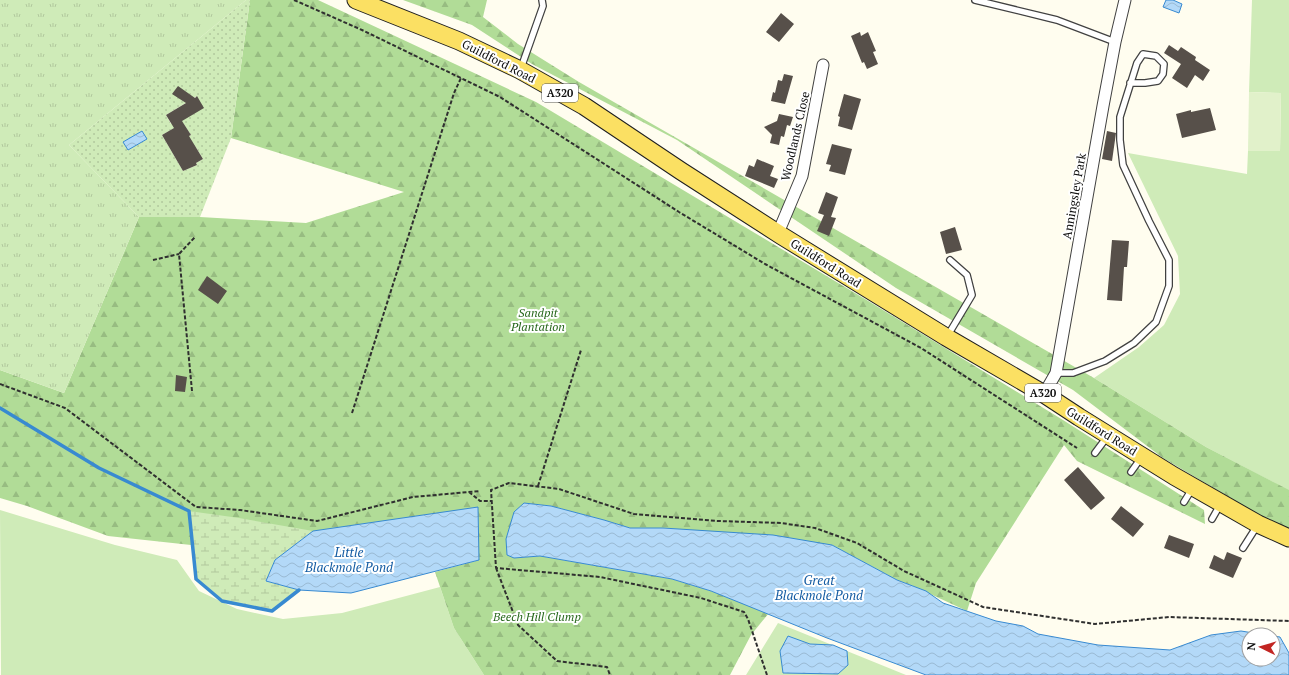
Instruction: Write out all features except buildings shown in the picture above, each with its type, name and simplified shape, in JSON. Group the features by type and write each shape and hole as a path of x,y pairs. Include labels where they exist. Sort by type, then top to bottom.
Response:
{"main road":[{"name":"Guildford Road","path":"356,0 459,41 520,70 584,106 681,171 778,233 946,337 1044,394 1193,487 1258,524 1289,538"}],"street":[{"name":"Anningsley Park","path":"1044,394 1056,373 1115,42 1125,0"},
{"name":"Woodlands Close","path":"778,233 802,176 823,65"}],"lane":[{"path":"520,70 543,6 542,0"},
{"path":"975,0 1057,20 1115,42"},
{"path":"1056,373 1073,373 1105,361 1134,344 1156,322 1169,286 1169,260 1123,165 1120,140 1120,118 1130,83 1137,63 1143,54 1156,56 1164,64 1163,74 1158,80 1146,83 1130,83"},
{"path":"946,337 972,295 967,275 950,260"},
{"path":"1094,453 1109,435"},
{"path":"1132,472 1142,456"},
{"path":"1184,502 1193,487"},
{"path":"1212,519 1221,503"},
{"path":"1243,548 1258,524"}],"path":[{"path":"294,0 362,30 500,97 679,212 765,264 921,348 1078,448"},
{"path":"352,413 451,101 461,78"},
{"path":"153,260 179,254 195,237"},
{"path":"179,254 192,391"},
{"path":"538,486 581,350"},
{"path":"0,384 65,408 196,507 240,510 317,521 413,496 480,491"},
{"path":"610,675 607,666 557,661 518,625 496,568 492,490 509,483 538,486 559,489 634,514 718,520 781,522 815,528 857,543 904,571 983,607 1095,624 1169,617 1289,621"},
{"path":"469,492 480,501 492,501"},
{"path":"496,568 600,577 701,598 744,612 748,619 767,675"}],"green space":[{"path":"0,0 246,0 69,145 139,217 64,393 0,370"},
{"path":"246,0 250,0 231,138 200,217 139,217 69,145","holes":["197,96 188,114 171,124 166,115","183,123 191,135 187,137 203,159 196,163 197,165 183,171 162,135"]},
{"name":"Sandpit Plantation","path":"250,0 318,0 536,102 865,299 1063,420 1204,510 1205,524 1077,461 1064,445 976,583 967,611 897,580 832,545 663,528 630,528 551,506 524,503 514,558 540,556 672,579 711,591 769,613 751,635 730,675 484,675 454,628 435,572 479,560 313,531 267,561 203,575 191,545 108,536 27,506 0,498 0,370 64,393 139,217 200,217 306,223 404,192 231,138"},
{"path":"403,0 487,0 483,17 518,44 579,82 1094,378 1206,447 1289,490 1289,529 1266,519 1163,458 1073,390 896,288 677,140 532,64 472,25"},
{"path":"1252,0 1289,0 1289,492 1206,447 1094,378 1139,347 1164,325 1180,294 1178,256 1128,153 1247,174 1248,151 1280,151 1281,93 1249,92"},
{"path":"1249,92 1281,93 1280,151 1248,151"},
{"path":"0,510 115,545 177,560 199,591 237,609 283,619 342,613 440,587 454,628 484,675 1,675"},
{"path":"189,511 313,531 275,560 266,581 299,590 272,611 222,601 196,579"},
{"path":"778,623 906,675 746,675"}],"water":[{"path":"1166,0 1173,0 1182,4 1179,13 1163,7"},
{"path":"142,131 147,139 128,150 123,142"},
{"name":"Great Blackmole Pond","path":"524,503 551,506 630,528 663,528 773,535 832,545 897,580 926,591 943,603 996,621 1023,626 1038,634 1098,645 1170,650 1211,635 1241,631 1241,667 1281,667 1281,639 1289,653 1289,675 926,675 827,638 711,591 672,579 540,556 514,558 507,555 506,539 514,512"},
{"name":"Little Blackmole Pond","path":"478,507 479,560 351,593 299,590 266,581 275,560 313,531"},
{"path":"788,636 810,644 833,645 847,651 848,665 838,674 783,673 780,651"}],"waterway":[{"path":"0,408 99,468 189,511 196,579 222,601 272,611 299,590"}],"park label":[{"name":"Beech Hill Clump","path":"537,616"}]}
